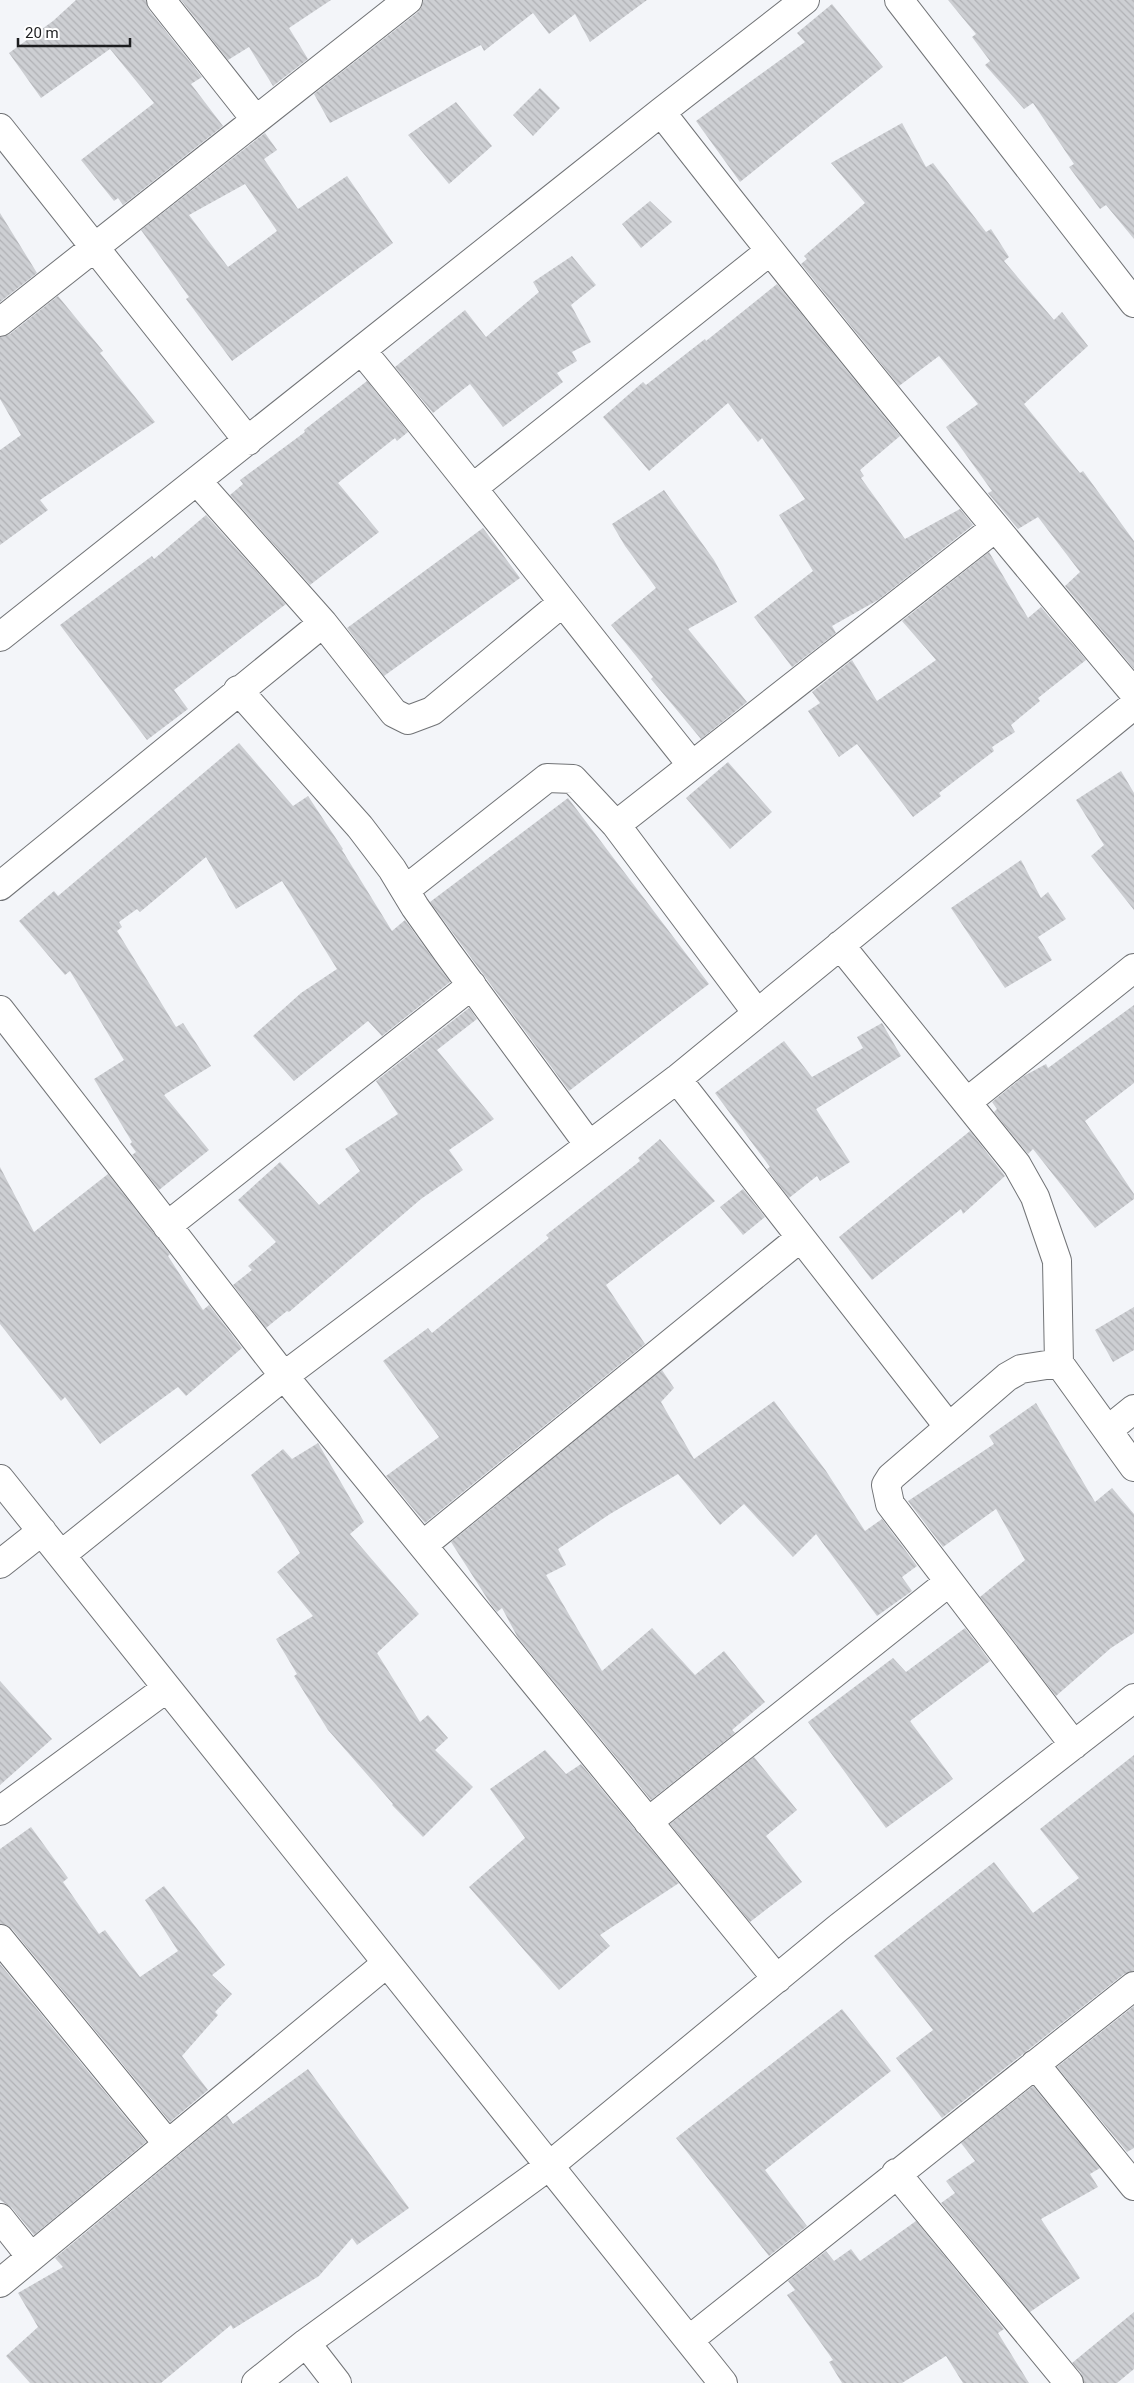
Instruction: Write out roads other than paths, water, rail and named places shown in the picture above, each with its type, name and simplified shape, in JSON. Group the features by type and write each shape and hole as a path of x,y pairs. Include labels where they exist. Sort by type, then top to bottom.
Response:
{"street":[{"path":"161,0 256,120"},
{"path":"0,322 256,120 376,10 408,0"},
{"path":"0,637 661,112 805,0"},
{"path":"900,0 1134,303"},
{"path":"661,112 770,252 995,528 1134,693"},
{"path":"0,128 248,441"},
{"path":"474,487 770,252"},
{"path":"362,351 474,487 562,603 691,764"},
{"path":"197,482 323,624 394,713 408,720 432,711 562,603"},
{"path":"616,825 691,764 995,528"},
{"path":"0,886 238,690 323,624"},
{"path":"238,690 360,827 589,1145"},
{"path":"61,1556 284,1376 677,1079 1134,705"},
{"path":"405,890 548,778 573,778 616,825 757,1013"},
{"path":"840,945 1017,1165 1035,1197 1057,1261 1059,1363 1134,1466"},
{"path":"967,1102 1134,968"},
{"path":"167,1226 472,985"},
{"path":"0,1010 284,1376 777,1979"},
{"path":"677,1079 948,1426"},
{"path":"423,1545 800,1238"},
{"path":"1059,1363 1021,1369 1007,1377 948,1426 891,1477 886,1485 890,1504 1074,1745"},
{"path":"1108,1430 1134,1409"},
{"path":"0,1479 723,2383"},
{"path":"0,1564 42,1531"},
{"path":"648,1822 949,1582"},
{"path":"0,1811 167,1688"},
{"path":"256,2383 306,2343 549,2166 777,1979 1134,1698"},
{"path":"0,1940 167,2143"},
{"path":"0,2283 387,1963"},
{"path":"689,2340 896,2173 1134,1986"},
{"path":"1035,2064 1134,2186"},
{"path":"896,2173 1069,2383"},
{"path":"0,2218 31,2257"},
{"path":"306,2343 337,2383"}]}
